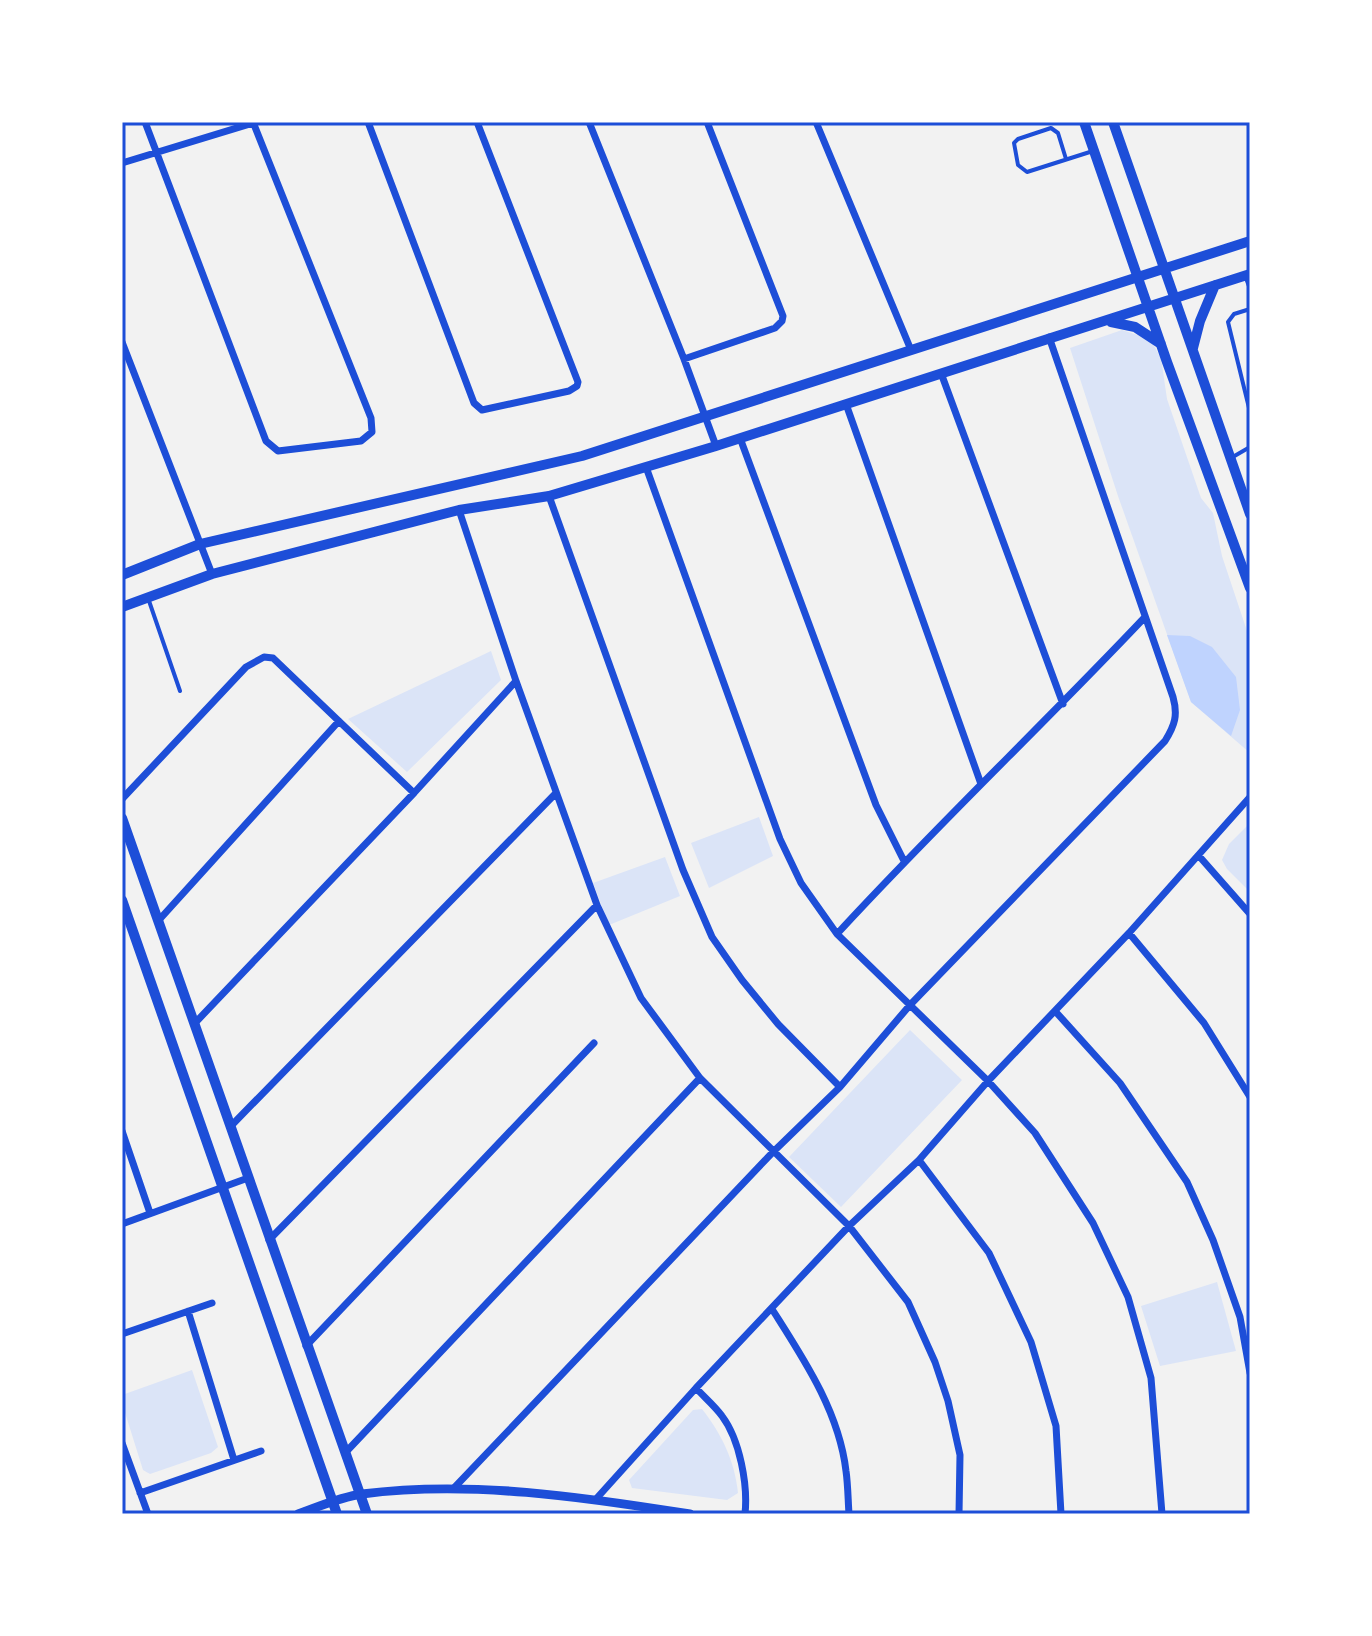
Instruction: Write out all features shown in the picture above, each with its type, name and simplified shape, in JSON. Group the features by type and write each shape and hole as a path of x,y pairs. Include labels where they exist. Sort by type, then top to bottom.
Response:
{"main road":[{"path":"1084,122 1250,588"},
{"path":"1113,122 1250,514"},
{"path":"122,575 200,544 582,456 1250,241"},
{"path":"122,607 212,574 459,510 549,496 716,446 1248,275"},
{"path":"1193,349 1200,321 1215,285"},
{"path":"1105,322 1135,327 1161,344"},
{"path":"122,818 367,1514"},
{"path":"122,900 337,1514"}],"street":[{"path":"122,163 157,152 254,122 371,418 372,432 361,441 278,451 266,441 157,152 145,122"},
{"path":"368,122 474,403 482,410 569,391 578,382 477,122"},
{"path":"589,122 716,446"},
{"path":"684,359 775,328 783,316 707,122"},
{"path":"816,122 911,350"},
{"path":"453,1489 772,1153 840,1087 910,1005 1165,741 1172,730 1176,709 1049,337"},
{"path":"122,342 212,574"},
{"path":"941,373 1063,704"},
{"path":"846,404 981,784"},
{"path":"740,438 876,805 904,861"},
{"path":"646,467 780,839 801,883 837,934 988,1081 1035,1133 1093,1223 1128,1297 1151,1378 1162,1514"},
{"path":"549,496 683,870 712,937 778,1024 840,1087"},
{"path":"459,510 516,681 597,905 641,998 700,1078 772,1153 849,1226 908,1302 935,1362 948,1401 960,1455 959,1514"},
{"path":"837,934 904,861 1063,704 1145,617"},
{"path":"122,799 246,667 264,657 273,658 414,793"},
{"path":"195,1023 516,681"},
{"path":"159,920 339,721"},
{"path":"230,1127 556,793"},
{"path":"596,1499 849,1226 919,1160 1250,797"},
{"path":"1199,856 1250,914"},
{"path":"269,1240 597,905"},
{"path":"1129,933 1204,1023 1250,1097"},
{"path":"1055,1011 1120,1083 1187,1182 1213,1240 1240,1317 1250,1373"},
{"path":"306,1346 594,1043"},
{"path":"345,1453 700,1078"},
{"path":"122,1131 150,1213"},
{"path":"919,1160 989,1253 1031,1342 1056,1426 1061,1514"},
{"path":"122,1224 248,1178"},
{"path":"122,1334 212,1303"},
{"path":"772,1309 820,1391 836,1428 846,1469 849,1514"},
{"path":"188,1311 234,1460"},
{"path":"696,1388 723,1416 738,1453 747,1494 745,1514"},
{"path":"122,1443 148,1514"},
{"path":"140,1493 261,1451"},
{"path":"298,1514 360,1494 453,1489 596,1499 690,1514"}],"lane":[{"path":"1066,159 1058,133 1051,128 1014,143 1018,165 1027,172 1094,150"},
{"path":"1248,275 1250,289"},
{"path":"1250,309 1234,314 1228,322 1250,412"},
{"path":"1229,459 1250,447"},
{"path":"148,598 180,691"}],"shaded area":[{"path":"1122,330 1150,339 1161,358 1167,399 1201,498 1213,513 1222,556 1250,640 1250,753 1191,702 1118,496 1070,348"},
{"path":"491,651 501,680 407,772 348,719"},
{"path":"759,817 773,856 709,888 691,843"},
{"path":"1250,823 1250,892 1222,860 1229,844"},
{"path":"665,857 680,896 609,925 593,883"},
{"path":"910,1030 962,1080 841,1207 789,1157"},
{"path":"1217,1282 1236,1351 1160,1366 1141,1306"},
{"path":"192,1370 218,1447 211,1453 150,1474 143,1470 122,1395"},
{"path":"702,1409 726,1448 738,1493 727,1500 632,1488 629,1480 693,1410"}],"water":[{"path":"1167,635 1190,636 1212,647 1236,677 1240,710 1231,736 1191,702"}]}
